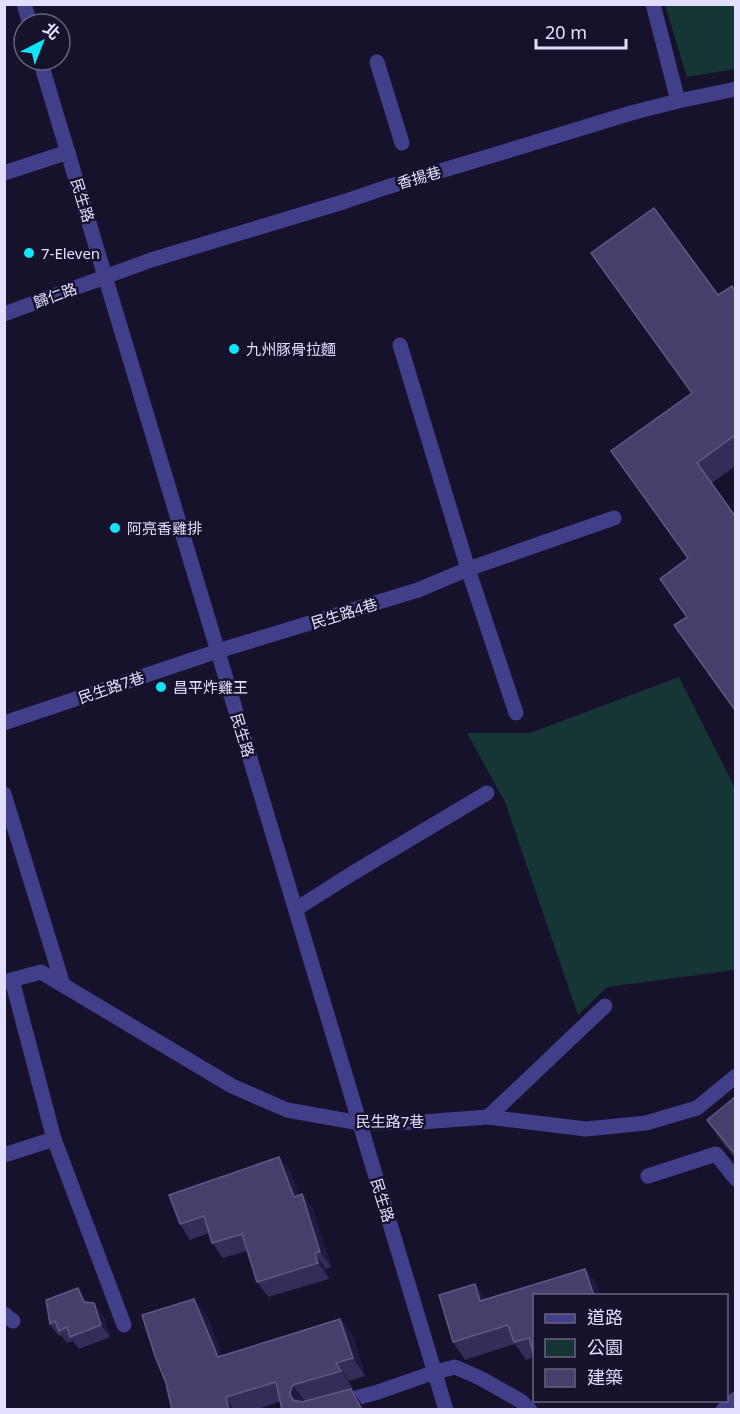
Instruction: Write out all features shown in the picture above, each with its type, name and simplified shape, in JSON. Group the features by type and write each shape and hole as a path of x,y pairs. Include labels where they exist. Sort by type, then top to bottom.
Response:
{"street":[{"path":"653,4 678,100"},
{"path":"377,62 402,143"},
{"name":"民生路","path":"44,72 446,1410"},
{"name":"香揚巷","path":"106,276 151,260 631,113 678,100 735,89"},
{"path":"4,173 68,152"},
{"name":"歸仁路","path":"4,314 106,276"},
{"path":"400,345 468,569 516,713"},
{"name":"民生路4巷","path":"218,651 418,590 468,569 614,518"},
{"name":"民生路7巷","path":"4,723 218,651"},
{"path":"296,909 487,793"},
{"path":"4,794 63,985"},
{"name":"民生路7巷","path":"124,1325 54,1139 8,981 41,972 232,1086 287,1110 360,1123 422,1122 488,1117 586,1129 646,1123 697,1108 735,1076"},
{"path":"488,1117 605,1006"},
{"path":"4,1155 54,1139"},
{"path":"648,1176 716,1154 735,1179"},
{"path":"312,1410 455,1367 521,1401 530,1410"},
{"path":"723,1410 735,1399"}],"green space":[{"path":"665,5 735,5 735,69 687,77"},
{"path":"679,677 735,788 735,970 607,987 578,1015 505,802 467,733 530,733"}],"building":[{"path":"654,208 718,295 732,286 735,291 735,435 697,463 735,516 735,710 674,625 687,617 660,579 688,558 611,451 692,393 591,253"},
{"path":"735,1097 735,1154 707,1120"},
{"path":"279,1157 294,1197 302,1194 320,1252 315,1253 318,1263 257,1282 242,1234 212,1243 204,1216 180,1224 169,1195"},
{"path":"585,1269 593,1294 533,1294 533,1352 529,1338 514,1342 508,1325 453,1342 439,1295 475,1284 480,1301"},
{"path":"78,1288 84,1302 94,1303 101,1325 70,1337 67,1327 59,1331 55,1321 50,1324 46,1300"},
{"path":"194,1299 218,1357 340,1319 353,1358 336,1363 341,1371 293,1385 290,1394 293,1400 302,1402 351,1389 362,1410 282,1410 276,1382 226,1397 229,1410 172,1410 166,1383 142,1315"}],"place":[{"name":"7-Eleven","path":"29,253"},
{"name":"九州豚骨拉麵","path":"234,349"},
{"name":"阿亮香雞排","path":"115,528"},
{"name":"昌平炸雞王","path":"161,687"}]}
